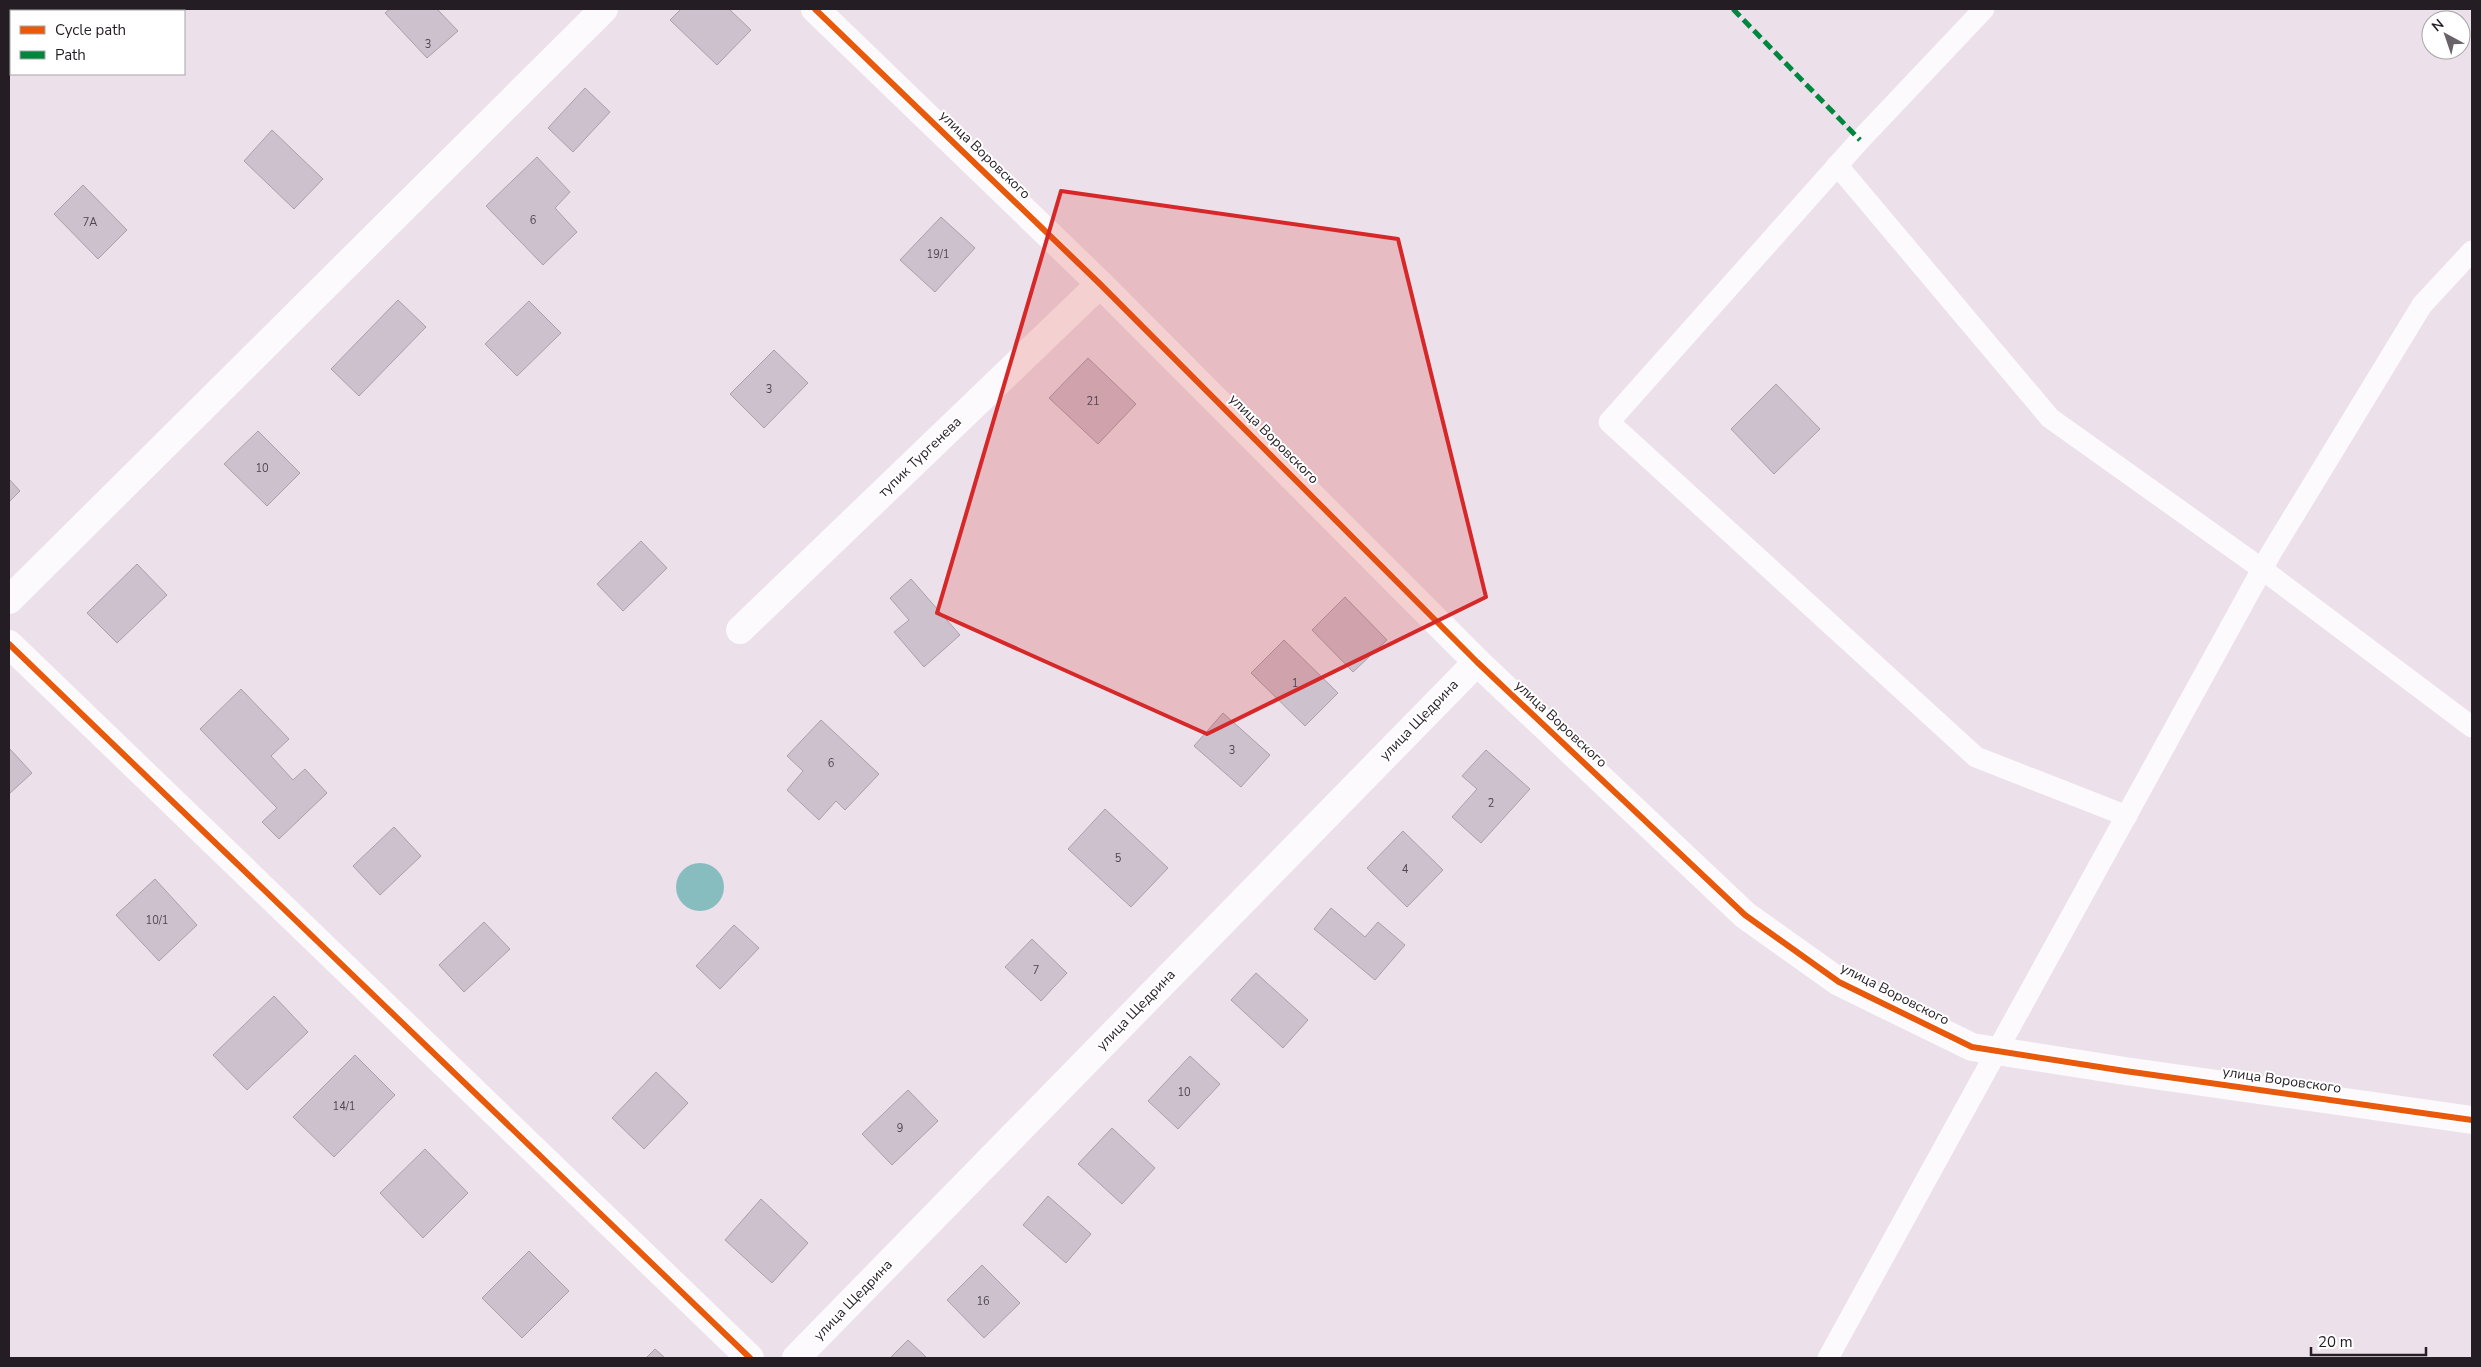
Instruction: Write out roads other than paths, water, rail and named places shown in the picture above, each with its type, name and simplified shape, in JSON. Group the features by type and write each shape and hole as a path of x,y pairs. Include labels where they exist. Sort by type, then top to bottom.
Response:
{"street":[{"path":"9,600 604,9"},
{"name":"улица Воровского","path":"815,9 1100,284 1477,662 1745,915 1839,982 1972,1047 2472,1120"},
{"name":"тупик Тургенева","path":"740,630 1100,284"},
{"path":"9,644 750,1358"},
{"name":"улица Щедрина","path":"796,1358 1477,662"}],"lane":[{"path":"1984,9 1837,165 1608,422 1976,757 2127,816"},
{"path":"1837,165 2050,418 2262,569 2472,727"},
{"path":"1828,1358 2262,569 2422,305 2472,251"}],"water":[{"path":"695,863 705,863 714,867 720,873 723,878 723,896 714,907 705,911 695,911 686,907 680,901 676,892 676,882 680,873 686,867"}]}
